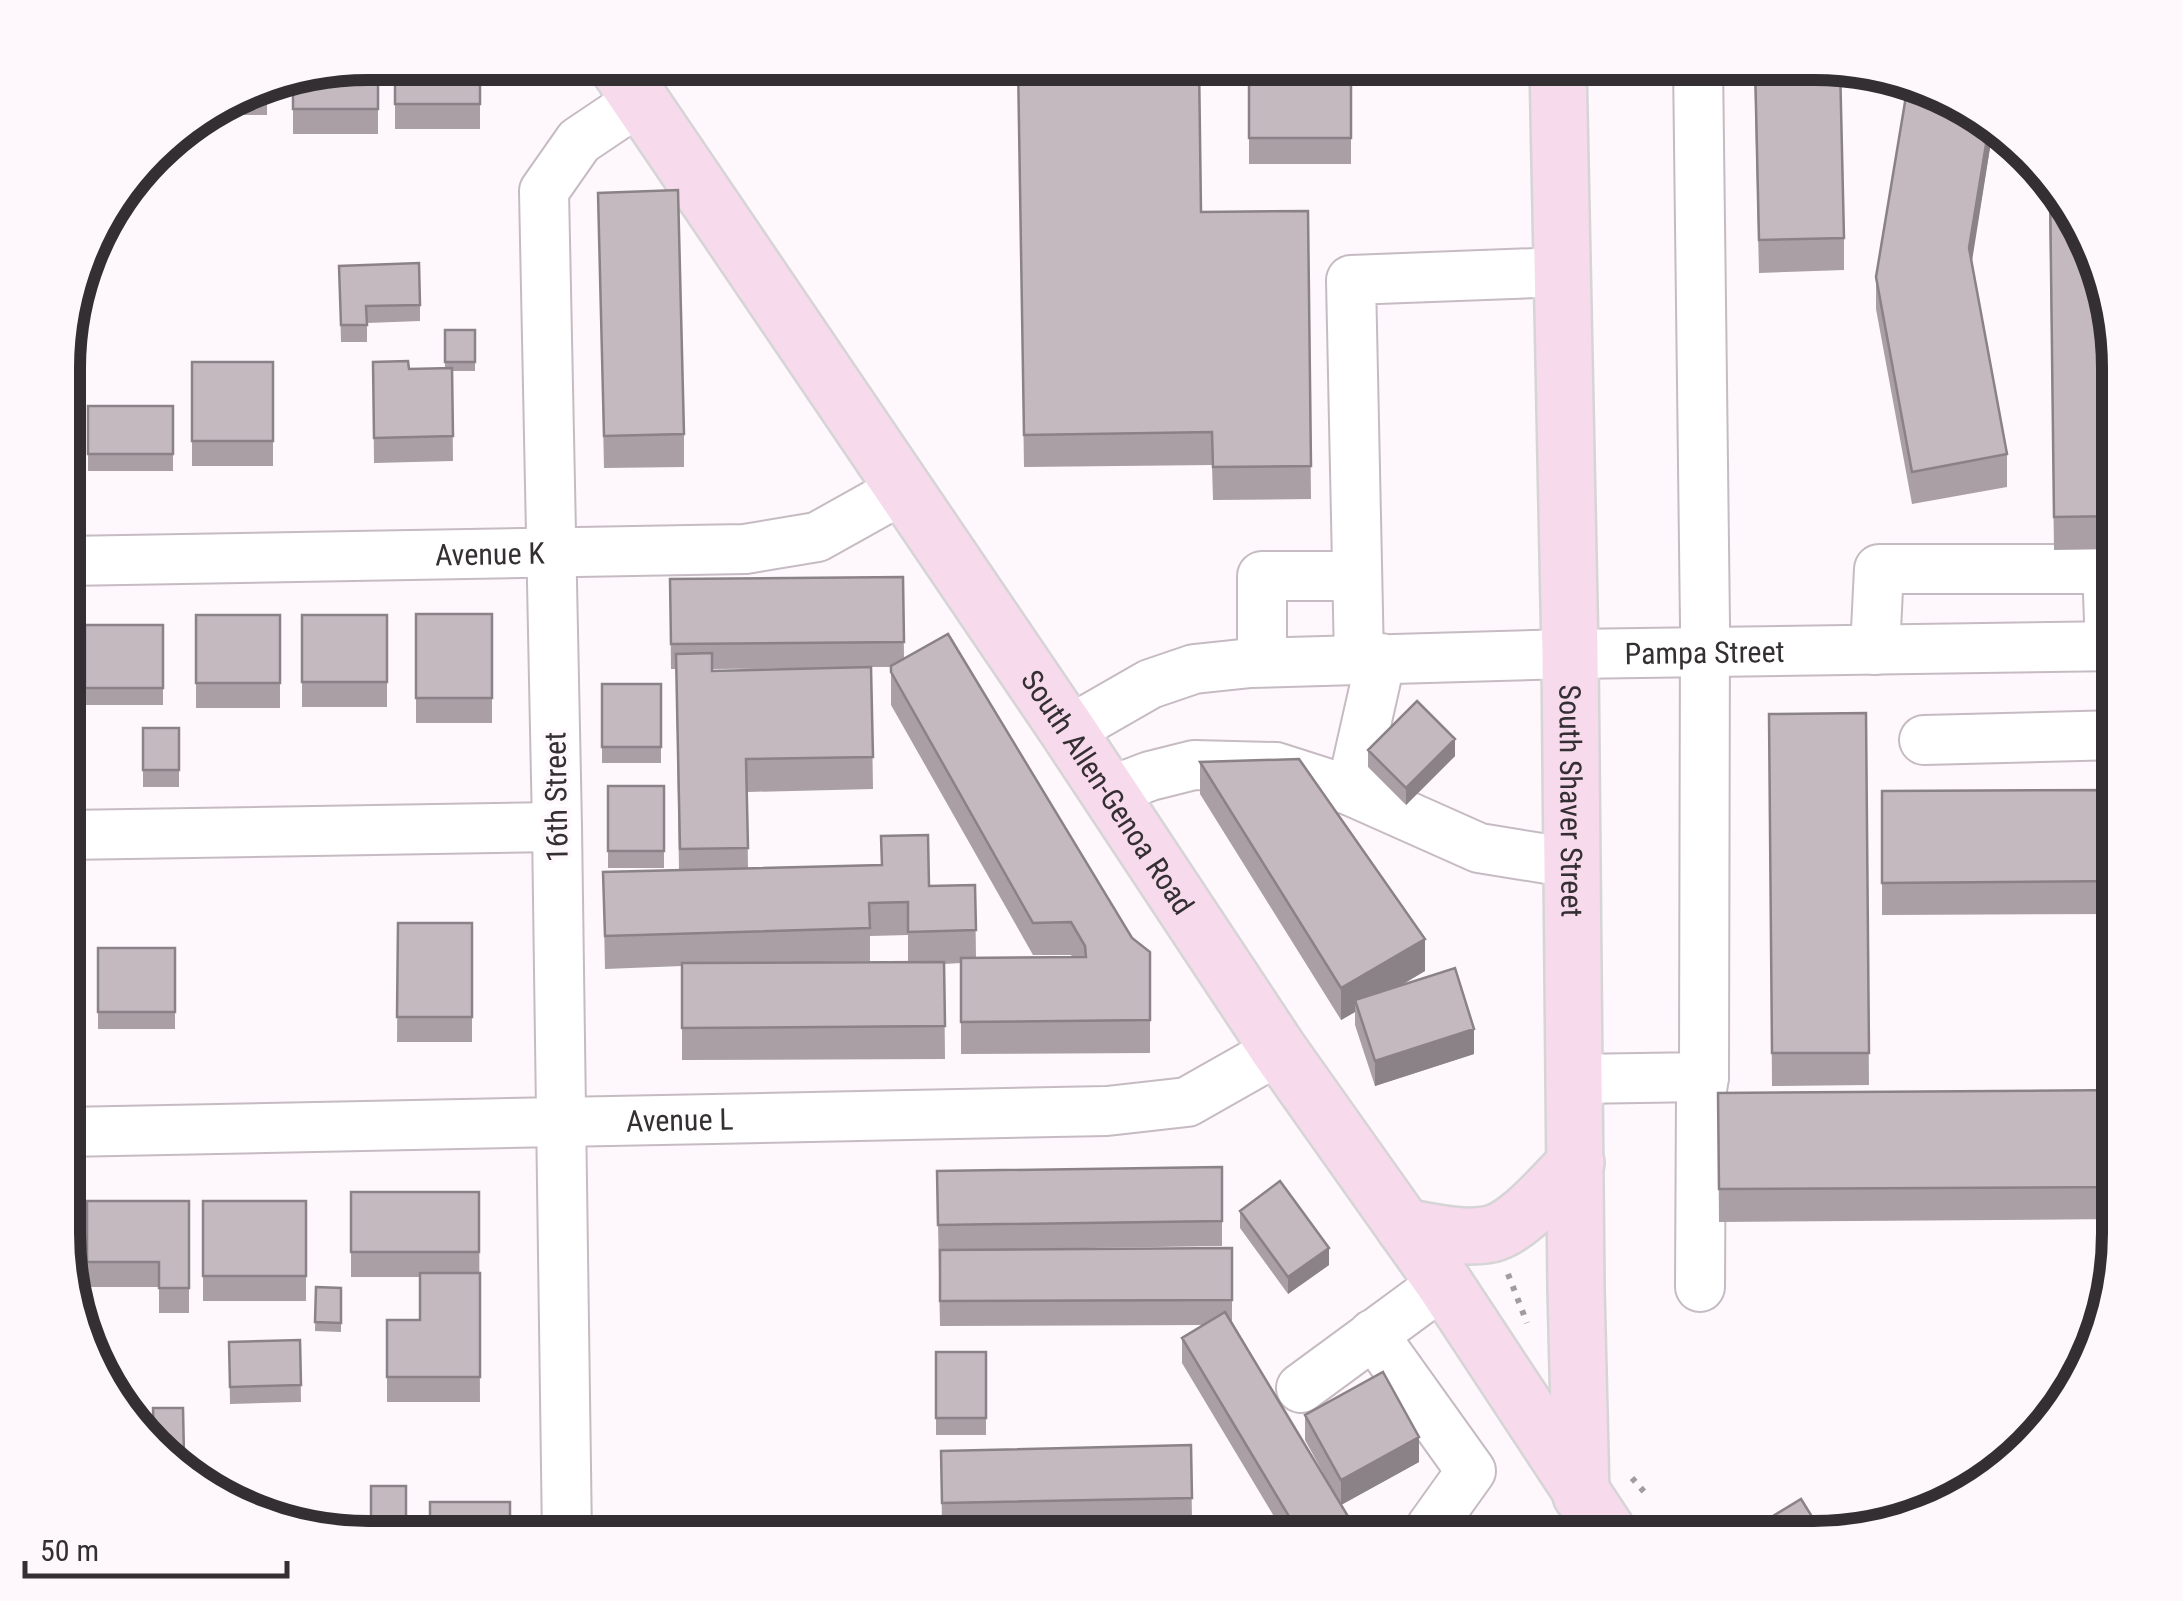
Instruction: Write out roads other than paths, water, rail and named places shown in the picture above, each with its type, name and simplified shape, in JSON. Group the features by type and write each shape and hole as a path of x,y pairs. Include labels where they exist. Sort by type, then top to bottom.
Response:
{"main road":[{"name":"South Allen-Genoa Road","path":"628,81 1279,1050 1601,1514"},
{"name":"South Shaver Street","path":"1558,81 1576,1162 1601,1514"},
{"path":"1404,1227 1461,1236 1495,1233 1519,1218 1576,1162"}],"street":[{"name":"16th Street","path":"567,1520 544,191 578,141 628,81"},
{"path":"1698,81 1705,652 1700,1287"},
{"path":"1351,791 1370,659 1357,576 1351,280 1562,272"},
{"name":"Avenue K","path":"80,560 745,548 817,537 903,489"},
{"path":"1875,650 1879,570 2101,569"},
{"path":"1262,662 1262,576 1357,576"},
{"name":"Pampa Street","path":"1068,731 1150,684 1194,669 1262,662 2101,646"},
{"path":"1924,740 2101,735"},
{"path":"1108,792 1194,765 1276,767 1351,791 1479,848 1572,864"},
{"path":"81,835 557,827"},
{"name":"Avenue L","path":"81,1132 1107,1112 1187,1102 1279,1050"},
{"path":"1575,1079 1704,1077"},
{"path":"1301,1388 1444,1283"},
{"path":"1372,1334 1471,1471 1436,1521"}]}
